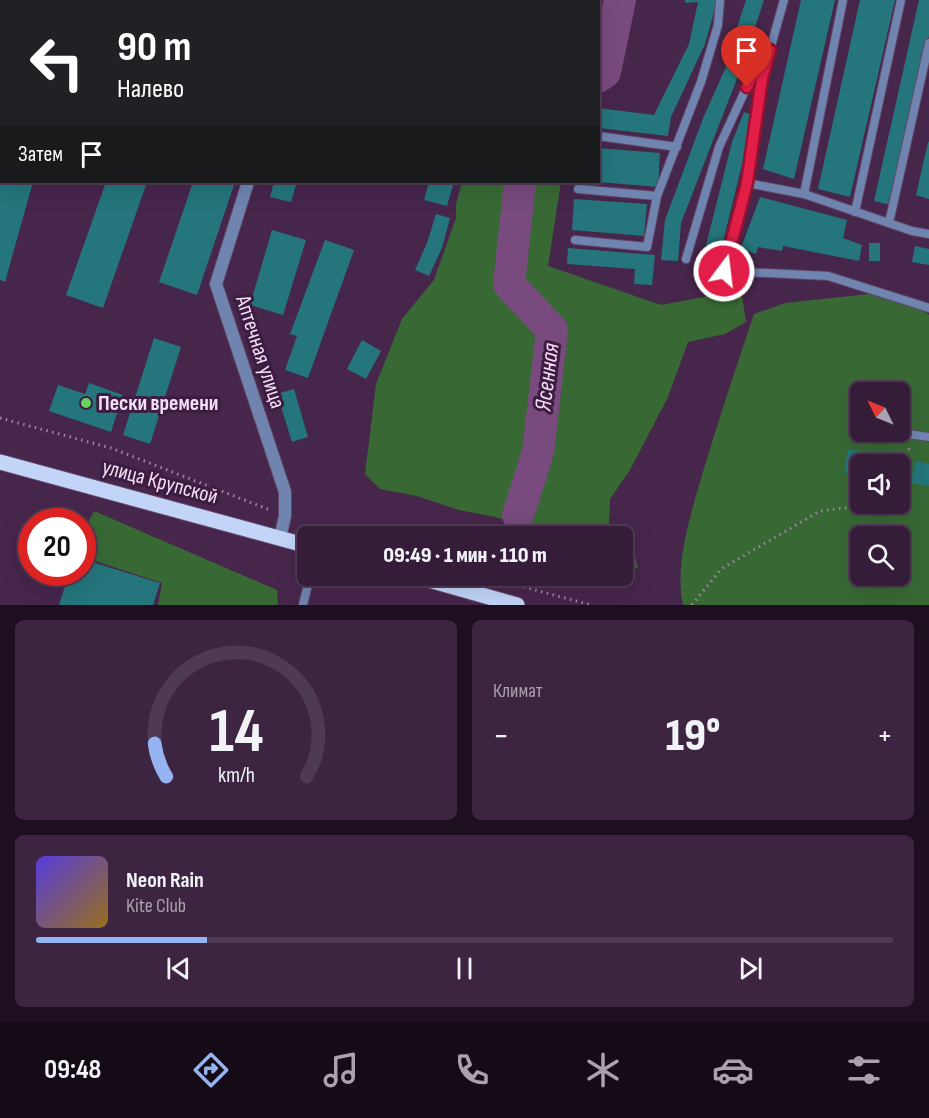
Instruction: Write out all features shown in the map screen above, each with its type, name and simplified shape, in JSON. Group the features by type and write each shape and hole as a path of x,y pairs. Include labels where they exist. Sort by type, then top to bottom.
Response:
{"main road":[{"name":"улица Крупской","path":"0,462 297,543"},
{"path":"450,586 517,605"}],"street":[{"name":"Аптечная улица","path":"248,183 216,284 285,492 285,516 280,538"}],"lane":[{"path":"575,240 647,247 657,196 701,82 718,25 720,0"},
{"path":"784,0 762,78 747,183 724,271 828,276 929,308"},
{"path":"804,195 843,0"},
{"path":"855,212 901,0"},
{"path":"889,223 929,43"},
{"path":"686,259 719,147 756,67 770,50"},
{"path":"600,136 677,147"},
{"path":"747,183 804,195 912,231 929,234"},
{"path":"578,189 657,196"},
{"path":"910,434 929,437"},
{"path":"303,605 308,586"}],"path":[{"path":"0,418 111,448 285,516"},
{"path":"905,454 918,435"},
{"path":"692,605 721,569 820,511 850,507"},
{"path":"520,586 591,605"}],"green space":[{"path":"462,183 561,183 548,266 661,305 741,290 746,322 725,334 688,342 668,397 630,470 610,499 609,524 612,526 525,526 459,510 417,496 380,489 365,474 376,384 402,319 434,280 456,218 456,204"},
{"path":"869,294 924,311 929,315 929,605 683,605 682,557 689,523 714,435 754,314 785,303"},
{"path":"96,512 277,590 278,605 158,605 162,583 96,561"},
{"path":"633,548 638,568 633,569"}],"building":[{"path":"685,0 715,0 716,5 705,44 671,117 668,136 600,128 600,108 654,115 689,44 698,2 685,3"},
{"path":"746,0 764,0 743,64 746,65 741,77 738,76 681,223 678,261 661,260 665,220 704,116 729,60 727,58"},
{"path":"801,0 835,0 794,179 763,169"},
{"path":"860,0 895,0 850,197 818,189"},
{"path":"919,0 929,0 929,36 891,205 874,201"},
{"path":"744,112 754,116 714,278 699,273 732,142"},
{"path":"929,142 929,199 916,195"},
{"path":"600,148 660,153 658,187 600,182"},
{"path":"0,183 33,183 5,282 0,280"},
{"path":"106,183 147,183 103,308 66,295"},
{"path":"193,183 235,183 197,295 159,282"},
{"path":"274,183 297,183 291,202 270,197"},
{"path":"429,183 454,183 447,206 424,200"},
{"path":"760,197 847,220 843,238 862,245 859,261 783,246 782,251 758,247 756,254 741,248"},
{"path":"574,199 647,204 644,236 572,230"},
{"path":"436,214 450,218 442,248 429,276 415,270"},
{"path":"272,230 306,240 283,315 250,305"},
{"path":"325,240 354,250 308,378 285,370 297,336 290,334"},
{"path":"869,243 880,243 880,261 869,261"},
{"path":"915,246 929,249 929,265 912,262"},
{"path":"568,248 655,255 652,285 634,284 635,269 567,264"},
{"path":"154,338 181,347 150,444 123,435"},
{"path":"362,340 381,351 366,379 347,369"},
{"name":"Пески времени","path":"89,383 123,395 111,432 49,411 58,385 85,394"},
{"path":"294,389 308,437 292,442 277,394"},
{"path":"848,449 877,454 850,454 850,473 844,472"},
{"path":"915,461 929,464 929,486 911,483"},
{"path":"96,563 160,583 153,605 59,605 65,586 96,586"}],"waterway":[{"name":"Ясенная","path":"600,76 605,72 620,0"},
{"name":"Ясенная","path":"518,515 538,452 552,330 509,284 520,183"}],"place":[{"name":"Пески времени","path":"86,403"}],"route":[{"path":"724,271 747,183 762,78 770,50 756,67 747,87"}]}
